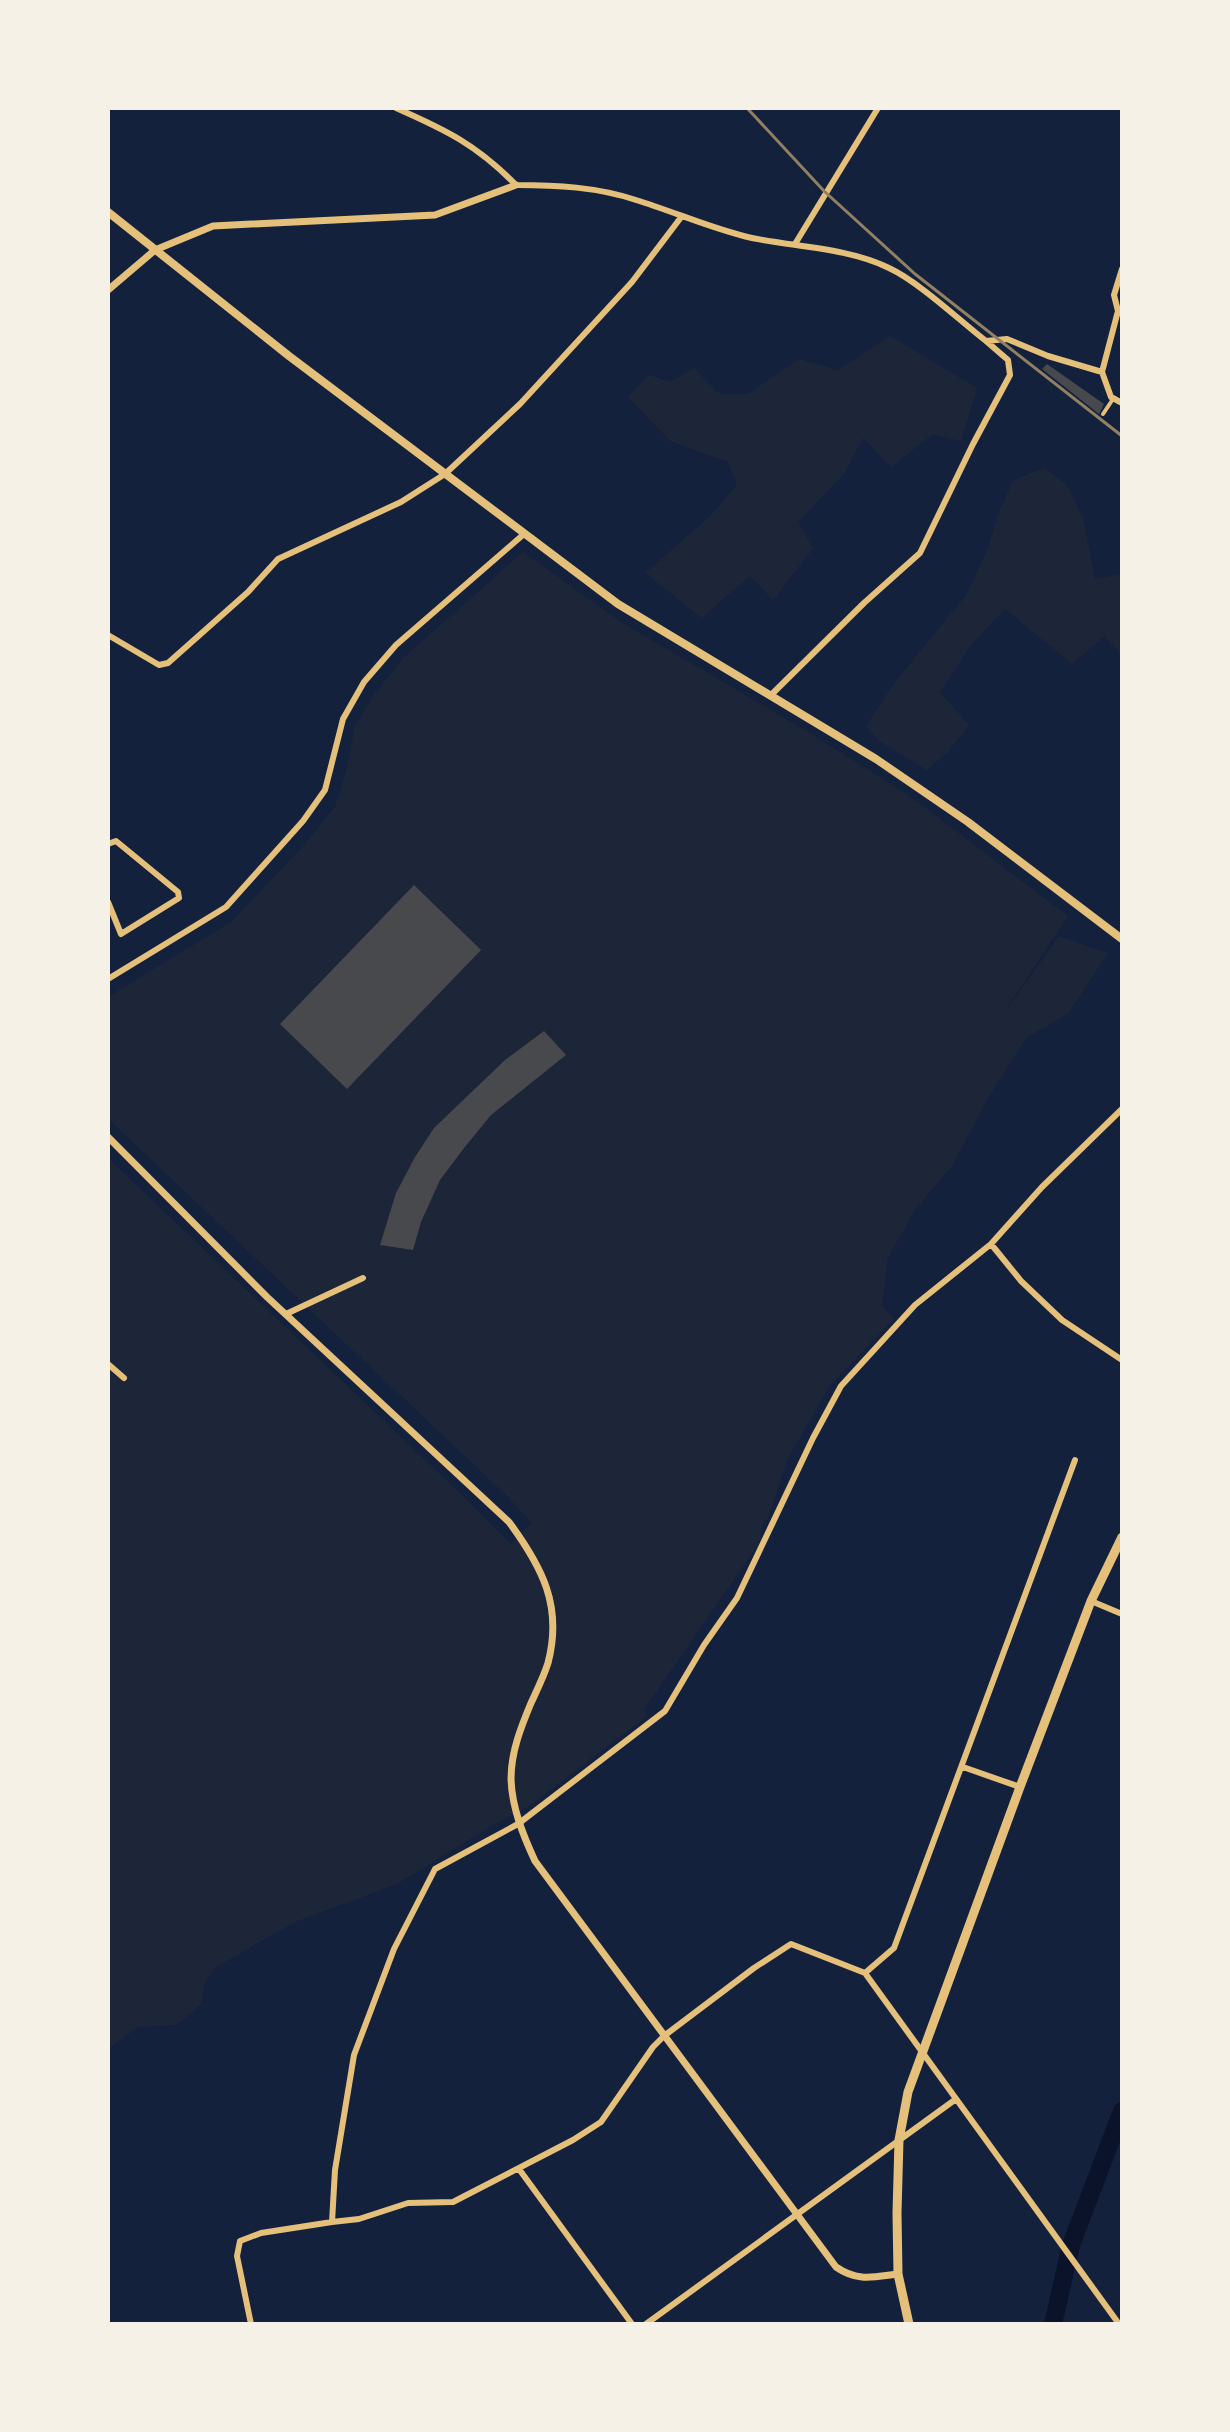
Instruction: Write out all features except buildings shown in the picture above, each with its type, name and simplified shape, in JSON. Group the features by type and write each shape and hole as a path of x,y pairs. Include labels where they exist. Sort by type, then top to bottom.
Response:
{"main road":[{"path":"108,212 289,356 618,604 913,783 1122,939"},
{"path":"909,2324 898,2274 897,2213 899,2140 908,2092 1091,1601 1122,1537"}],"street":[{"path":"396,108 452,133 492,160 516,185"},
{"path":"795,244 878,108"},
{"path":"108,290 155,250 213,226 435,215 516,185 590,189 634,199 752,237 841,253 889,267 1008,360 1010,375 920,553 770,696"},
{"path":"108,635 159,665 168,663 248,592 278,559 401,502 445,474 520,404 632,282 682,216"},
{"path":"1122,269 1114,295 1118,311 1102,372 1111,397 1122,403"},
{"path":"986,341 1007,339 1048,356 1102,372"},
{"path":"1103,414 1114,398"},
{"path":"108,979 226,907 303,821 325,790 343,719 373,671 396,645 524,534"},
{"path":"108,844 116,841 178,892 179,898 121,934 108,902"},
{"path":"332,2222 335,2170 354,2055 394,1949 435,1869 518,1824 665,1711 704,1645 737,1598 841,1386 915,1305 991,1244 1042,1187 1122,1109"},
{"path":"108,1137 286,1314 509,1522 531,1552 549,1587 553,1632 548,1664 520,1730 511,1781 518,1824 535,1861 836,2267 849,2276 866,2278 898,2274"},
{"path":"991,1244 1021,1281 1062,1320 1122,1360"},
{"path":"286,1314 363,1278"},
{"path":"108,1364 124,1378"},
{"path":"865,1973 894,1948 1075,1460"},
{"path":"1091,1601 1122,1614"},
{"path":"963,1767 1020,1787"},
{"path":"251,2324 237,2256 240,2241 261,2233 359,2219 408,2203 453,2202 573,2140 601,2122 664,2036 791,1944 865,1973 1119,2324"},
{"path":"646,2324 956,2099"},
{"path":"519,2169 632,2324"}],"shaded area":[{"path":"890,336 977,388 961,441 933,434 891,467 863,438 844,474 798,522 813,549 773,600 750,576 702,618 645,573 709,517 737,485 728,462 670,441 628,397 649,375 670,382 694,368 718,393 748,394 799,359 838,370"},
{"path":"1044,468 1066,484 1083,518 1095,579 1122,574 1122,655 1104,637 1072,664 1005,609 970,646 940,692 969,725 948,752 927,770 879,741 866,726 893,685 966,595 988,549 997,517 1013,480"},
{"path":"523,552 621,622 810,733 914,799 1068,916 999,1020 1059,936 1108,953 1068,1014 1026,1038 988,1098 952,1166 914,1211 888,1258 882,1305 894,1319 830,1385 787,1460 758,1545 644,1709 647,1716 528,1807 397,1884 295,1922 216,1967 204,1984 201,2004 184,2019 175,2025 138,2027 108,2049 108,1158 511,1544 532,1523 108,1119 108,997 231,922 305,844 335,807 355,726 374,695 403,658"}],"waterway":[{"path":"1053,2324 1071,2245 1122,2111"}],"railway":[{"path":"747,108 824,191 915,274 1122,436"}]}
